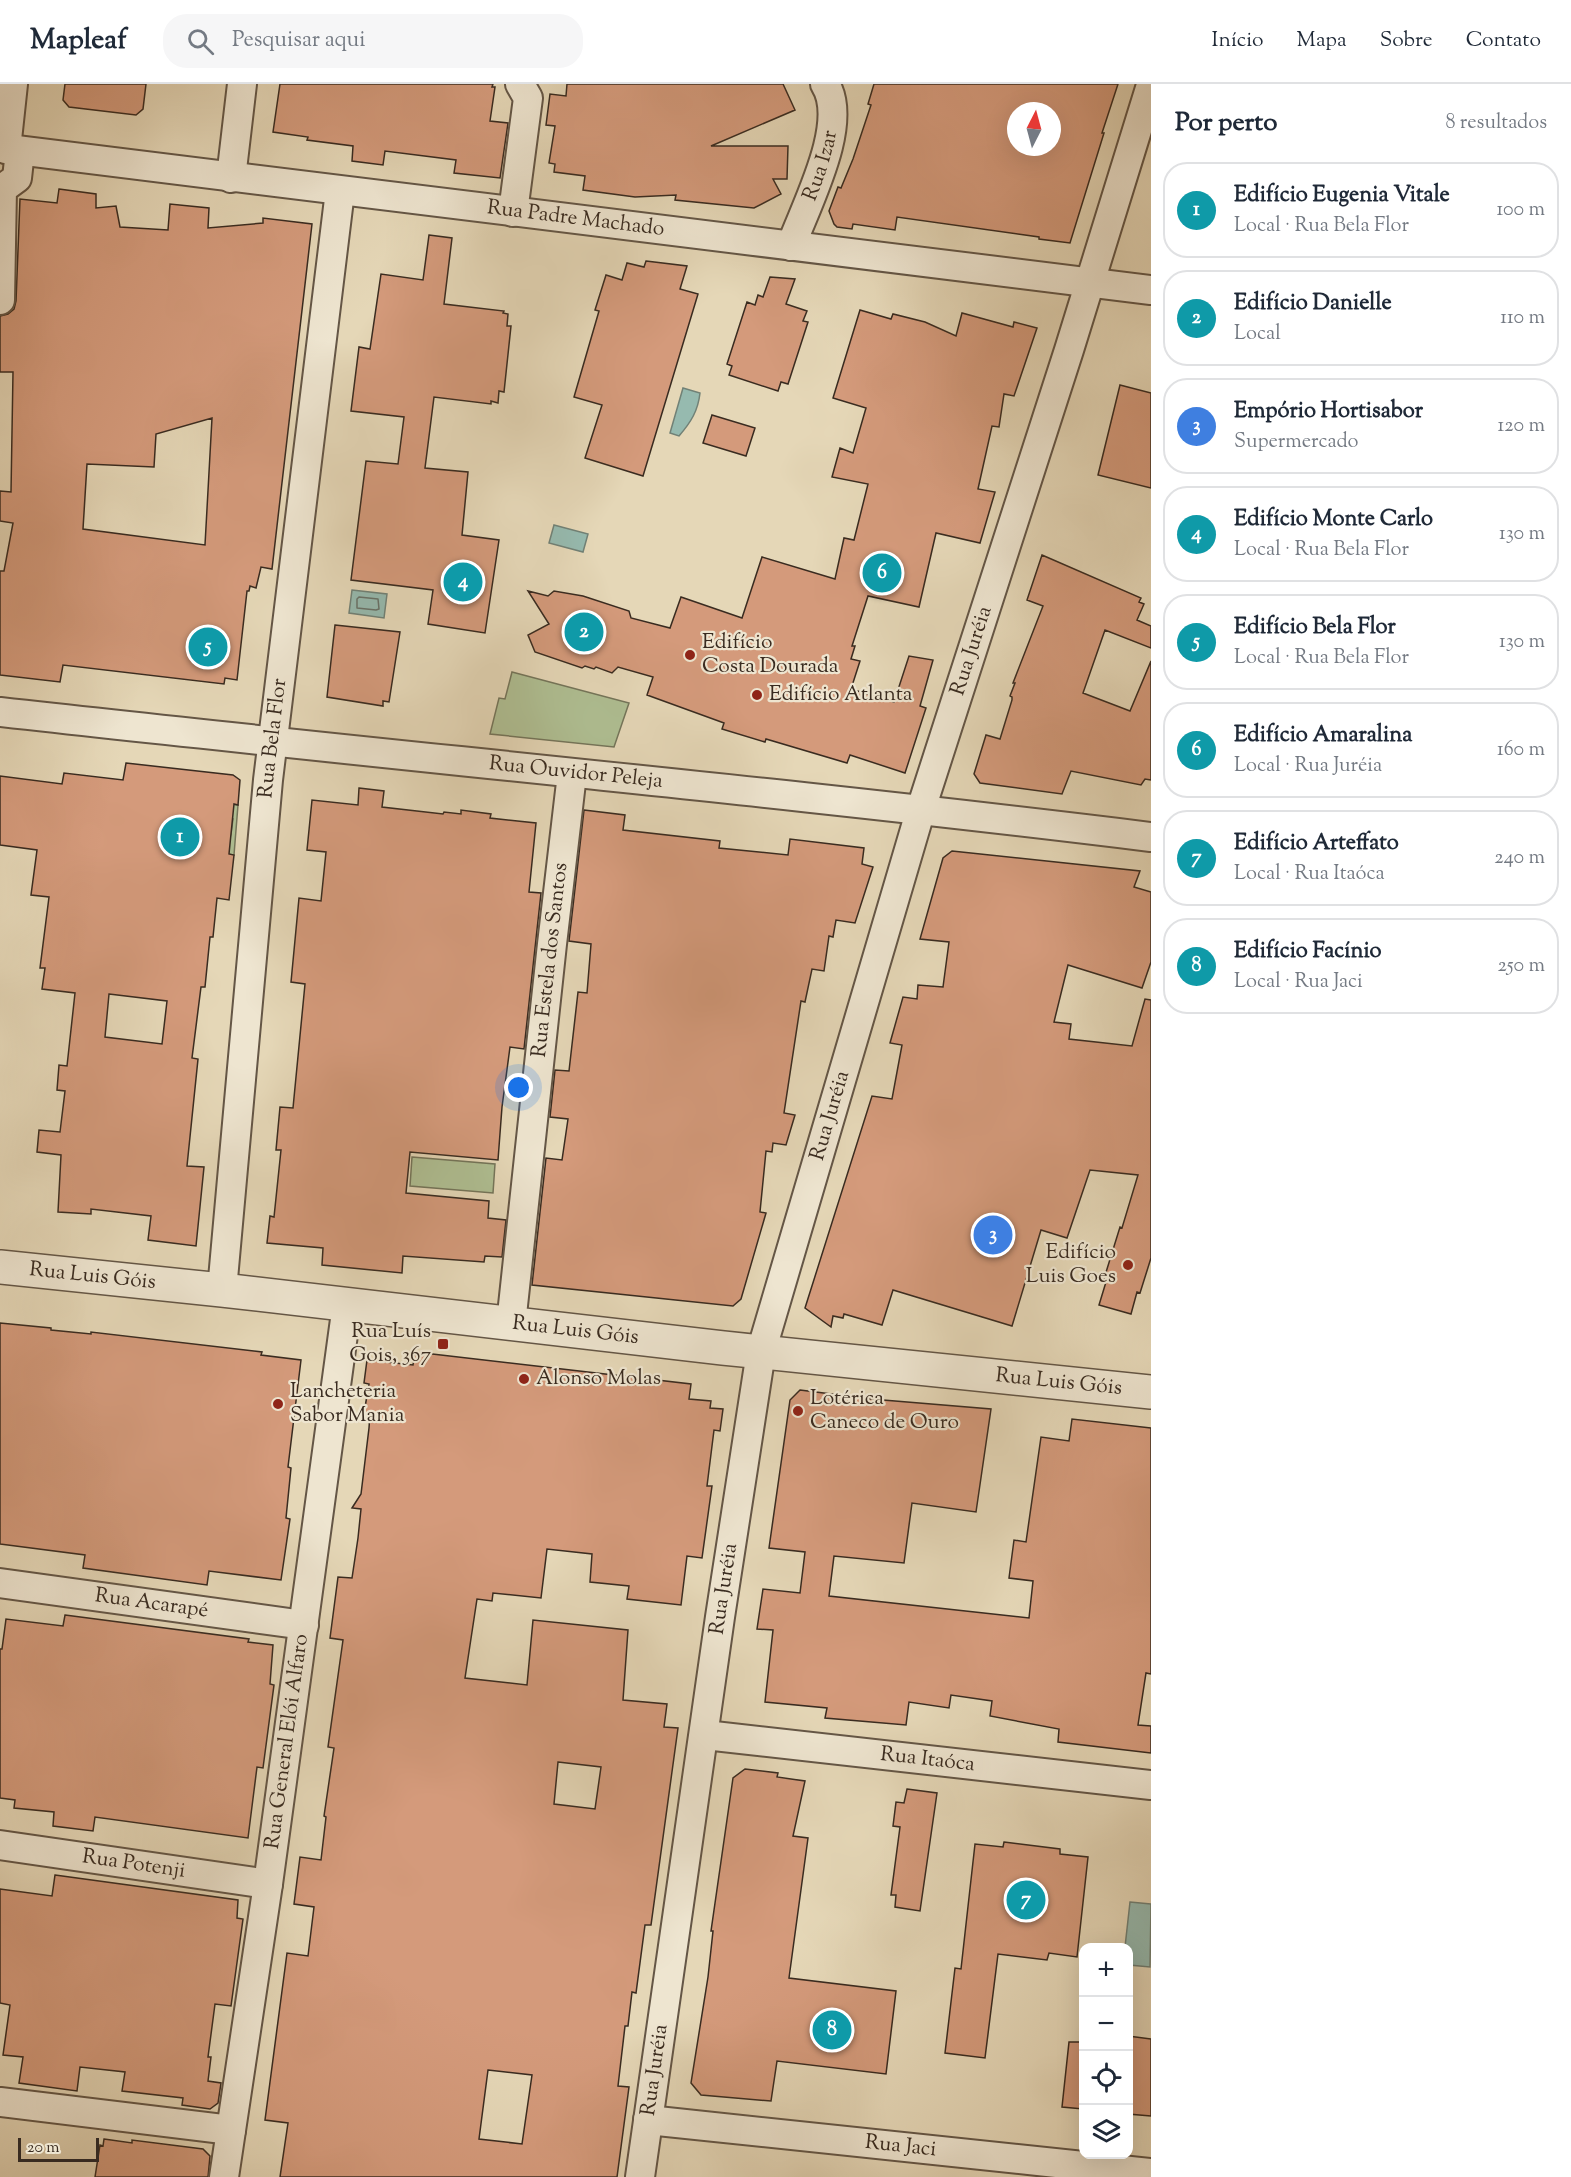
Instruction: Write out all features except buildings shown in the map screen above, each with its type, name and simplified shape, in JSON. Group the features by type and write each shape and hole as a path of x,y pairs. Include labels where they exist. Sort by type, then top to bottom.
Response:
{"street":[{"path":"0,300 2,189 17,178 9,150 13,84"},
{"path":"231,178 242,84"},
{"path":"513,212 528,98 520,84"},
{"name":"Rua Izar","path":"791,246 825,156 832,131 833,103 825,84"},
{"name":"Rua Juréia","path":"640,2177 705,1735 720,1617 761,1352 921,809 1150,85"},
{"name":"Rua Padre Machado","path":"9,150 1151,290"},
{"name":"Rua Bela Flor","path":"222,1290 273,742 340,191"},
{"name":"Rua Ouvidor Peleja","path":"0,712 921,809 1151,837"},
{"name":"Rua Estela dos Santos","path":"511,1324 550,955 572,774"},
{"name":"Rua Luis Góis","path":"0,1267 761,1352 1151,1392"},
{"name":"Rua General Elói Alfaro","path":"225,2177 268,1884 347,1305"},
{"name":"Rua Acarapé","path":"0,1583 304,1625"},
{"name":"Rua Itaóca","path":"705,1735 1151,1785"},
{"name":"Rua Potenji","path":"0,1845 268,1884"},
{"path":"0,2102 231,2130"},
{"name":"Rua Jaci","path":"648,2120 1151,2173"}],"green space":[{"path":"512,672 629,703 614,747 490,734 499,698 505,699"},
{"path":"220,803 238,805 234,855 225,854 233,819 218,817"},
{"path":"412,1157 495,1164 493,1193 410,1186"}],"water":[{"path":"683,388 700,393 693,416 679,436 670,433"},
{"path":"554,525 588,534 583,552 549,543"},
{"path":"352,590 387,594 384,618 349,613"},
{"path":"1130,1902 1151,1904 1150,1967 1133,1965 1133,1943 1125,1943"}],"place":[{"name":"Edifício Amaralina","path":"882,573"},
{"name":"Edifício Monte Carlo","path":"463,582"},
{"name":"Edifício Danielle","path":"584,632"},
{"name":"Edifício Bela Flor","path":"208,647"},
{"name":"Edifício Costa Dourada","path":"690,655"},
{"name":"Edifício Atlanta","path":"757,695"},
{"name":"Edifício Eugenia Vitale","path":"180,837"},
{"name":"Empório Hortisabor","path":"993,1235"},
{"name":"Edifício Luis Goes","path":"1128,1265"},
{"name":"Rua Luís Gois, 367","path":"443,1344"},
{"name":"Alonso Molas","path":"524,1379"},
{"name":"Lancheteria Sabor Mania","path":"278,1404"},
{"name":"Lotérica Caneco de Ouro","path":"798,1411"},
{"name":"Edifício Arteffato","path":"1026,1900"},
{"name":"Edifício Facínio","path":"832,2030"}]}
